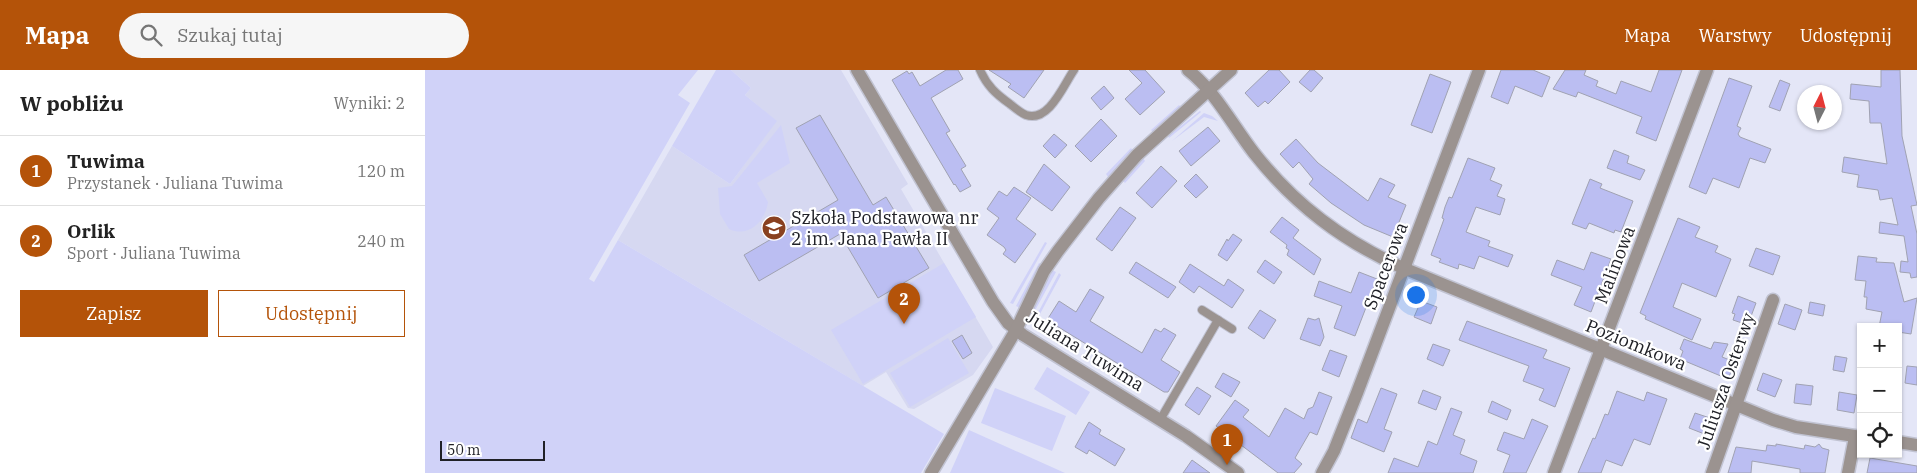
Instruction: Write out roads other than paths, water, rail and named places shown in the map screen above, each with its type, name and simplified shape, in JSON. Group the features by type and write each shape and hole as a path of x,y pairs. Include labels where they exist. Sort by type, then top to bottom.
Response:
{"street":[{"name":"Juliana Tuwima","path":"857,70 993,302 1016,330 1161,420 1238,473"},
{"name":"Poziomkowa","path":"1188,70 1208,91 1279,183 1307,209 1335,231 1364,250 1403,268 1736,405 1796,427 1857,437"},
{"path":"931,473 1016,330 1045,271 1099,198 1137,155 1231,70"},
{"name":"Spacerowa","path":"1322,473 1354,402 1479,70"},
{"name":"Malinowa","path":"1554,473 1707,70"},
{"name":"Juliusza Osterwy","path":"1712,473 1773,300"},
{"path":"1848,473 1857,441"},
{"path":"1902,443 1917,445"}],"lane":[{"path":"980,70 986,84 995,93 1025,115 1033,116 1045,112 1074,70"},
{"path":"1202,310 1232,329"},
{"path":"1161,420 1218,320"}],"place":[{"name":"Szkoła Podstawowa nr 2 im. Jana Pawła II","path":"774,228"},
{"name":"Orlik","path":"904,324"},
{"name":"Tuwima","path":"1227,465"}]}
